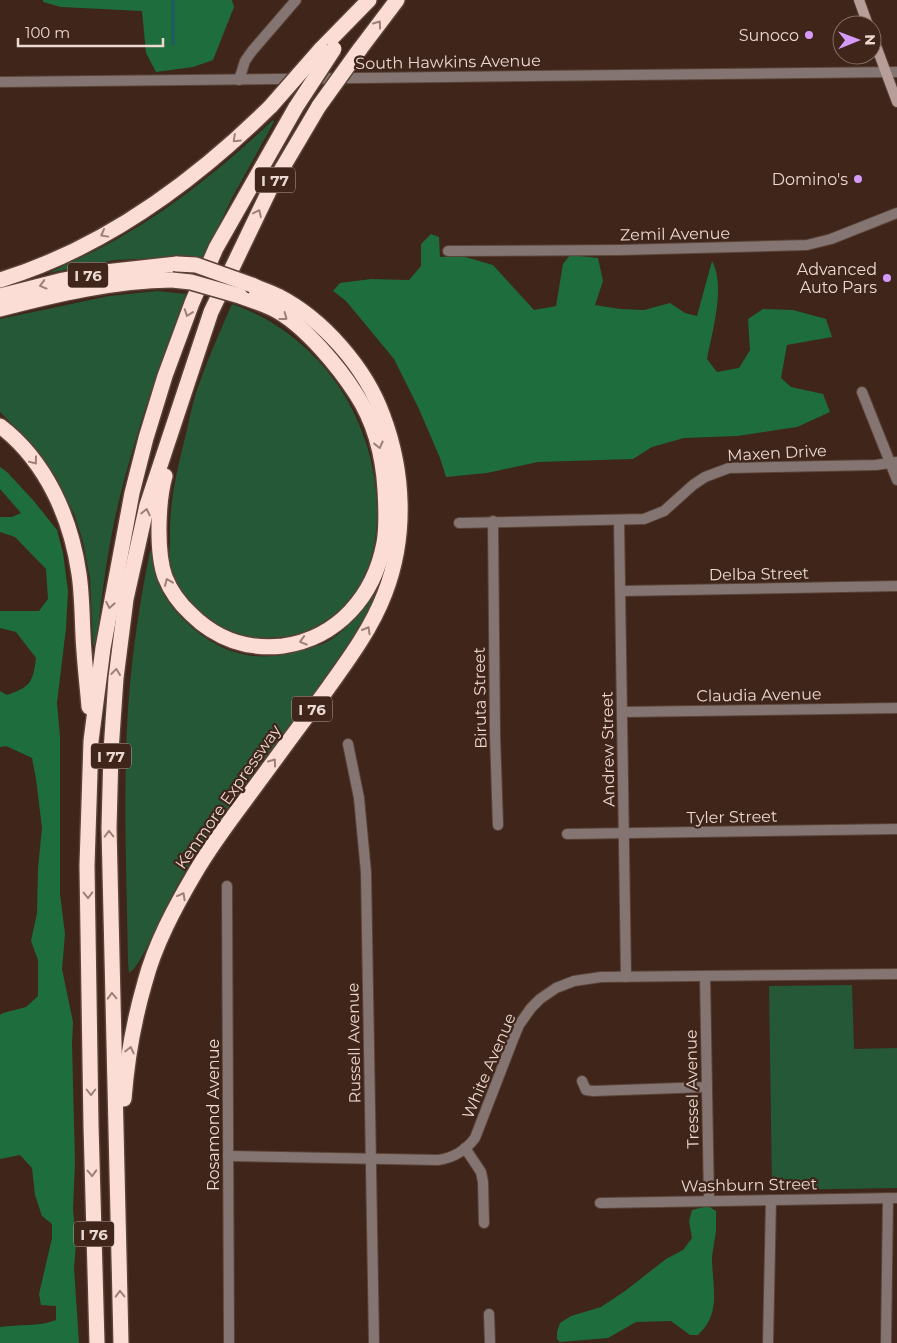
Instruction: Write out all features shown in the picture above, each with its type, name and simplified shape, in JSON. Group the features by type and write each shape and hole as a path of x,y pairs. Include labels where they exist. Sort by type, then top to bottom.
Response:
{"highway":[{"path":"0,280 32,270 124,223 150,207 204,168 271,106 328,49 371,0"},
{"name":"I 77","path":"117,1168 109,828 111,751 116,678 126,599 147,505 211,312 270,189 319,106 397,0"},
{"name":"I 77","path":"91,741 102,648 123,536 146,438 166,376 192,303 216,248 328,49"},
{"name":"Kenmore Expressway","path":"0,296 62,280 105,272 177,264 196,265 252,285 279,297 330,334 368,383 392,438 395,456 400,502 398,544 385,594 368,629 347,662 210,848 176,906 145,980 127,1062 117,1168"},
{"path":"0,309 92,288 138,281 172,280 191,282 240,296 279,312 306,334 334,364 357,395 375,432 383,465 386,506 384,542 376,572 367,591 340,622 324,633 306,641 271,647 240,644 224,638 196,619 173,593 165,575 160,540 162,488 197,356"},
{"name":"I 76","path":"0,426 24,449 42,472 57,499 73,542 80,576 91,741 87,866 97,1343"},
{"name":"I 76","path":"117,1168 121,1343"}],"main road":[{"path":"859,0 864,15"},
{"path":"882,61 897,102"}],"street":[{"path":"239,80 252,51 296,0"},
{"name":"South Hawkins Avenue","path":"0,82 897,72"},
{"name":"Zemil Avenue","path":"448,251 620,250 800,245 831,239 897,213"},
{"path":"862,392 894,463 897,480"},
{"name":"Maxen Drive","path":"459,523 644,519 664,511 693,485 705,477 729,468 894,463"},
{"name":"Andrew Street","path":"619,520 626,977"},
{"name":"Biruta Street","path":"493,521 495,735 498,825"},
{"name":"Delba Street","path":"621,591 897,586"},
{"name":"Claudia Avenue","path":"622,712 897,708"},
{"name":"Russell Avenue","path":"348,744 359,798 366,872 374,1343"},
{"name":"Tyler Street","path":"567,834 897,828"},
{"name":"Rosamond Avenue","path":"227,886 229,1343"},
{"name":"White Avenue","path":"466,1148 475,1138 519,1025 540,998 556,988 574,981 601,977 897,974"},
{"name":"Tressel Avenue","path":"705,976 709,1201"},
{"path":"582,1081 586,1090 593,1091 707,1088"},
{"path":"228,1156 438,1160 453,1156 466,1148 481,1172 484,1224"},
{"path":"886,1343 892,1198"},
{"name":"Washburn Street","path":"600,1203 892,1198"},
{"path":"768,1343 771,1200"},
{"path":"489,1314 490,1343"}],"green space":[{"path":"43,0 232,0 234,7 213,60 193,67 156,72 146,53 142,11 61,7 43,2"},
{"path":"273,120 274,122 232,198 202,260 157,258 115,260 49,273 115,240 164,210 220,167"},
{"path":"431,234 439,237 440,257 462,256 493,265 534,310 556,306 563,264 570,255 598,258 603,281 595,305 644,310 670,303 685,313 697,316 712,261 716,271 718,296 707,359 717,372 739,368 750,350 748,319 763,309 793,310 826,319 832,337 787,345 781,378 791,387 823,394 830,412 797,427 737,436 684,438 652,447 633,459 538,462 487,473 446,477 419,409 394,359 346,301 333,291 340,283 371,279 409,280 421,266 421,244"},
{"path":"157,291 186,294 129,461 109,550 96,645 93,645 90,579 83,542 75,516 56,477 21,433 0,412 0,319 109,296"},
{"path":"232,304 274,324 293,337 326,369 352,408 369,454 375,480 376,535 370,562 359,586 344,607 322,623 292,636 251,637 239,635 222,628 198,611 187,600 174,581 169,564 172,502 191,412 203,373"},
{"path":"0,467 33,500 57,530 63,553 68,591 66,628 57,703 60,736 60,894 65,934 62,969 73,1022 75,1162 73,1209 76,1244 74,1268 79,1343 0,1343 0,1327 56,1320 56,1306 41,1305 39,1294 52,1238 52,1224 42,1216 35,1195 32,1168 20,1155 0,1159 0,1015 26,1007 38,996 38,960 31,941 37,913 38,868 42,828 32,758 6,746 0,747 0,691 7,695 29,683 32,679 36,658 16,632 0,628 0,611 39,611 48,599 46,569 15,537 0,532 0,517 12,517 21,513 0,489"},
{"path":"150,551 153,552 156,573 161,588 175,611 197,632 211,642 240,654 271,656 288,654 323,644 340,633 380,588 365,618 338,661 234,799 191,862 178,884 147,948 134,969 129,973 125,835 128,707 140,603"},
{"path":"852,985 854,1049 897,1048 897,1188 772,1190 769,986"},
{"path":"708,1206 716,1211 716,1230 712,1253 714,1301 710,1319 698,1335 690,1335 671,1321 636,1322 608,1338 560,1342 557,1339 560,1323 571,1316 601,1307 666,1259 683,1250 692,1238 689,1221 692,1210"}],"waterway":[{"path":"173,0 173,44"}],"place":[{"name":"Sunoco","path":"809,35"},
{"name":"Domino's","path":"858,179"},
{"name":"Advanced Auto Pars","path":"887,278"}]}
